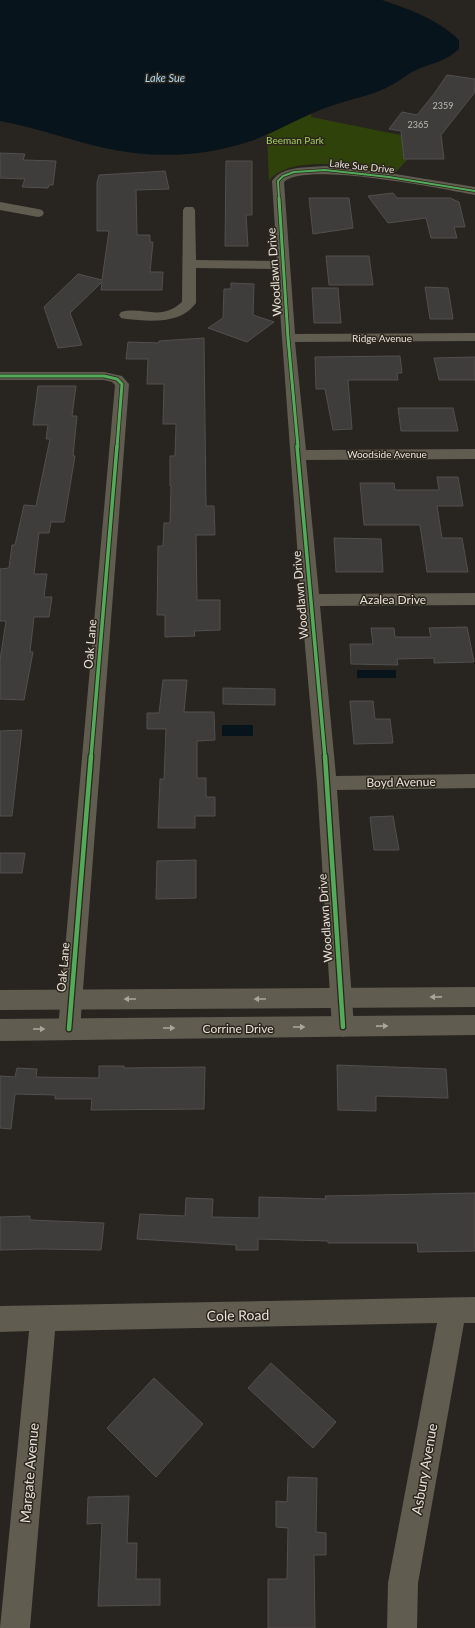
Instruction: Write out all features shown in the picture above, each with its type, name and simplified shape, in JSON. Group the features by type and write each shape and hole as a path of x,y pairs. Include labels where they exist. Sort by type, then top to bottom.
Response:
{"street":[{"name":"Lake Sue Drive","path":"294,172 307,170 332,171 389,177 475,190"},
{"name":"Woodlawn Drive","path":"294,172 283,176 278,181 288,338 326,783 343,1027"},
{"path":"0,206 38,213"},
{"path":"126,315 153,317 168,316 182,311 189,303 189,210"},
{"path":"190,264 284,265"},
{"name":"Ridge Avenue","path":"288,338 475,337"},
{"name":"Oak Lane","path":"0,376 104,376 117,379 122,384 70,999 69,1029"},
{"name":"Woodside Avenue","path":"298,455 475,454"},
{"name":"Azalea Drive","path":"310,600 475,599"},
{"name":"Boyd Avenue","path":"326,783 475,781"},
{"path":"0,1000 475,997"},
{"name":"Corrine Drive","path":"0,1030 475,1025"},
{"name":"Cole Road","path":"0,1319 464,1310"},
{"name":"Asbury Avenue","path":"402,1628 403,1583 464,1310"},
{"name":"Margate Avenue","path":"15,1628 43,1319"}],"green space":[{"name":"Beeman Park","path":"265,92 316,92 311,117 425,140 396,172 348,165 310,164 279,172 269,181"}],"water":[{"name":"Lake Sue","path":"0,0 382,0 413,11 433,21 459,40 459,49 449,57 420,68 380,91 323,109 251,141 213,151 174,155 135,153 96,146 36,129 0,121"},
{"path":"357,670 396,670 396,678 357,678"},
{"path":"222,725 253,725 253,736 222,736"}],"building":[{"path":"447,75 475,79 475,92 441,135 444,159 404,159 401,131 389,129 402,112 417,115"},
{"path":"0,153 25,154 23,160 56,161 53,185 49,185 48,188 22,187 25,179 0,178"},
{"path":"226,161 252,161 252,215 246,215 248,246 225,246"},
{"path":"165,171 169,189 136,190 137,235 150,235 150,242 153,242 150,272 163,272 162,290 101,290 102,282 70,313 82,345 58,348 44,307 78,274 102,280 109,231 97,231 97,183 99,175"},
{"path":"393,193 397,198 450,198 459,202 465,227 454,227 457,238 431,238 426,218 388,223 368,196"},
{"path":"309,198 349,198 353,228 313,234"},
{"path":"326,256 369,256 373,285 329,285"},
{"path":"231,283 254,284 253,315 274,322 247,342 208,328 223,318 224,289 231,289"},
{"path":"425,287 448,288 453,319 430,319"},
{"path":"312,288 338,288 341,323 314,323"},
{"path":"204,338 206,506 214,506 215,535 196,535 197,600 220,600 220,630 194,631 195,636 165,637 165,615 157,615 158,546 163,546 164,523 170,523 170,456 175,456 176,424 163,424 164,384 147,384 148,359 126,359 128,342 159,343 159,341"},
{"path":"400,356 402,373 397,373 398,380 348,380 352,429 333,430 325,389 316,389 315,357"},
{"path":"475,357 475,380 439,380 434,358"},
{"path":"38,386 76,386 72,416 77,416 73,456 75,456 64,522 51,522 49,533 39,533 34,574 47,574 44,597 52,597 49,617 34,617 30,652 33,652 24,700 0,699 0,660 6,621 0,621 0,569 9,568 12,545 15,545 24,505 36,506 50,439 46,439 48,425 33,425"},
{"path":"398,408 453,408 458,431 401,431"},
{"path":"437,477 458,477 463,506 437,506 442,538 462,538 468,572 427,572 420,525 364,525 360,483 394,483 395,490 439,490"},
{"path":"334,538 381,539 383,572 336,572"},
{"path":"467,627 474,662 434,663 434,658 397,659 398,665 351,664 350,644 373,644 371,628 394,628 395,637 431,637 429,628"},
{"path":"163,680 187,680 184,712 214,712 215,740 197,741 197,778 206,778 206,797 215,797 215,816 195,816 195,828 158,828 160,779 164,779 166,729 147,729 147,713 159,713"},
{"path":"223,688 275,689 275,705 223,704"},
{"path":"350,701 373,701 375,719 390,719 393,743 354,744"},
{"path":"22,730 12,816 0,816 0,731"},
{"path":"393,816 399,850 374,850 370,817"},
{"path":"0,853 25,853 22,873 0,873"},
{"path":"196,860 196,898 156,899 157,861"},
{"path":"337,1065 446,1069 448,1098 376,1096 376,1111 338,1110"},
{"path":"99,1066 124,1066 124,1068 205,1067 204,1109 91,1110 92,1099 55,1099 55,1095 15,1094 11,1129 0,1128 0,1076 15,1077 17,1068 37,1069 36,1077 99,1078"},
{"path":"475,1193 475,1251 418,1252 417,1243 328,1243 328,1241 258,1239 258,1250 236,1250 236,1245 137,1239 140,1214 185,1216 186,1198 213,1199 212,1217 259,1218 259,1197 326,1199 325,1196"},
{"path":"30,1216 30,1220 104,1223 101,1250 0,1250 0,1217"},
{"path":"271,1363 336,1422 313,1448 248,1388"},
{"path":"154,1378 203,1424 156,1477 107,1428"},
{"path":"288,1477 317,1478 316,1532 326,1533 326,1555 314,1555 315,1628 268,1628 268,1579 287,1579 288,1528 276,1527 276,1501 287,1502"},
{"path":"129,1496 127,1543 137,1543 136,1579 160,1579 160,1605 98,1606 102,1523 87,1524 88,1497"}],"cycle path":[{"path":"343,1027 327,783 288,338 278,181 283,176 294,172 325,170 389,177 475,191"},
{"path":"0,376 104,376 117,379 122,384 69,1029"}]}
